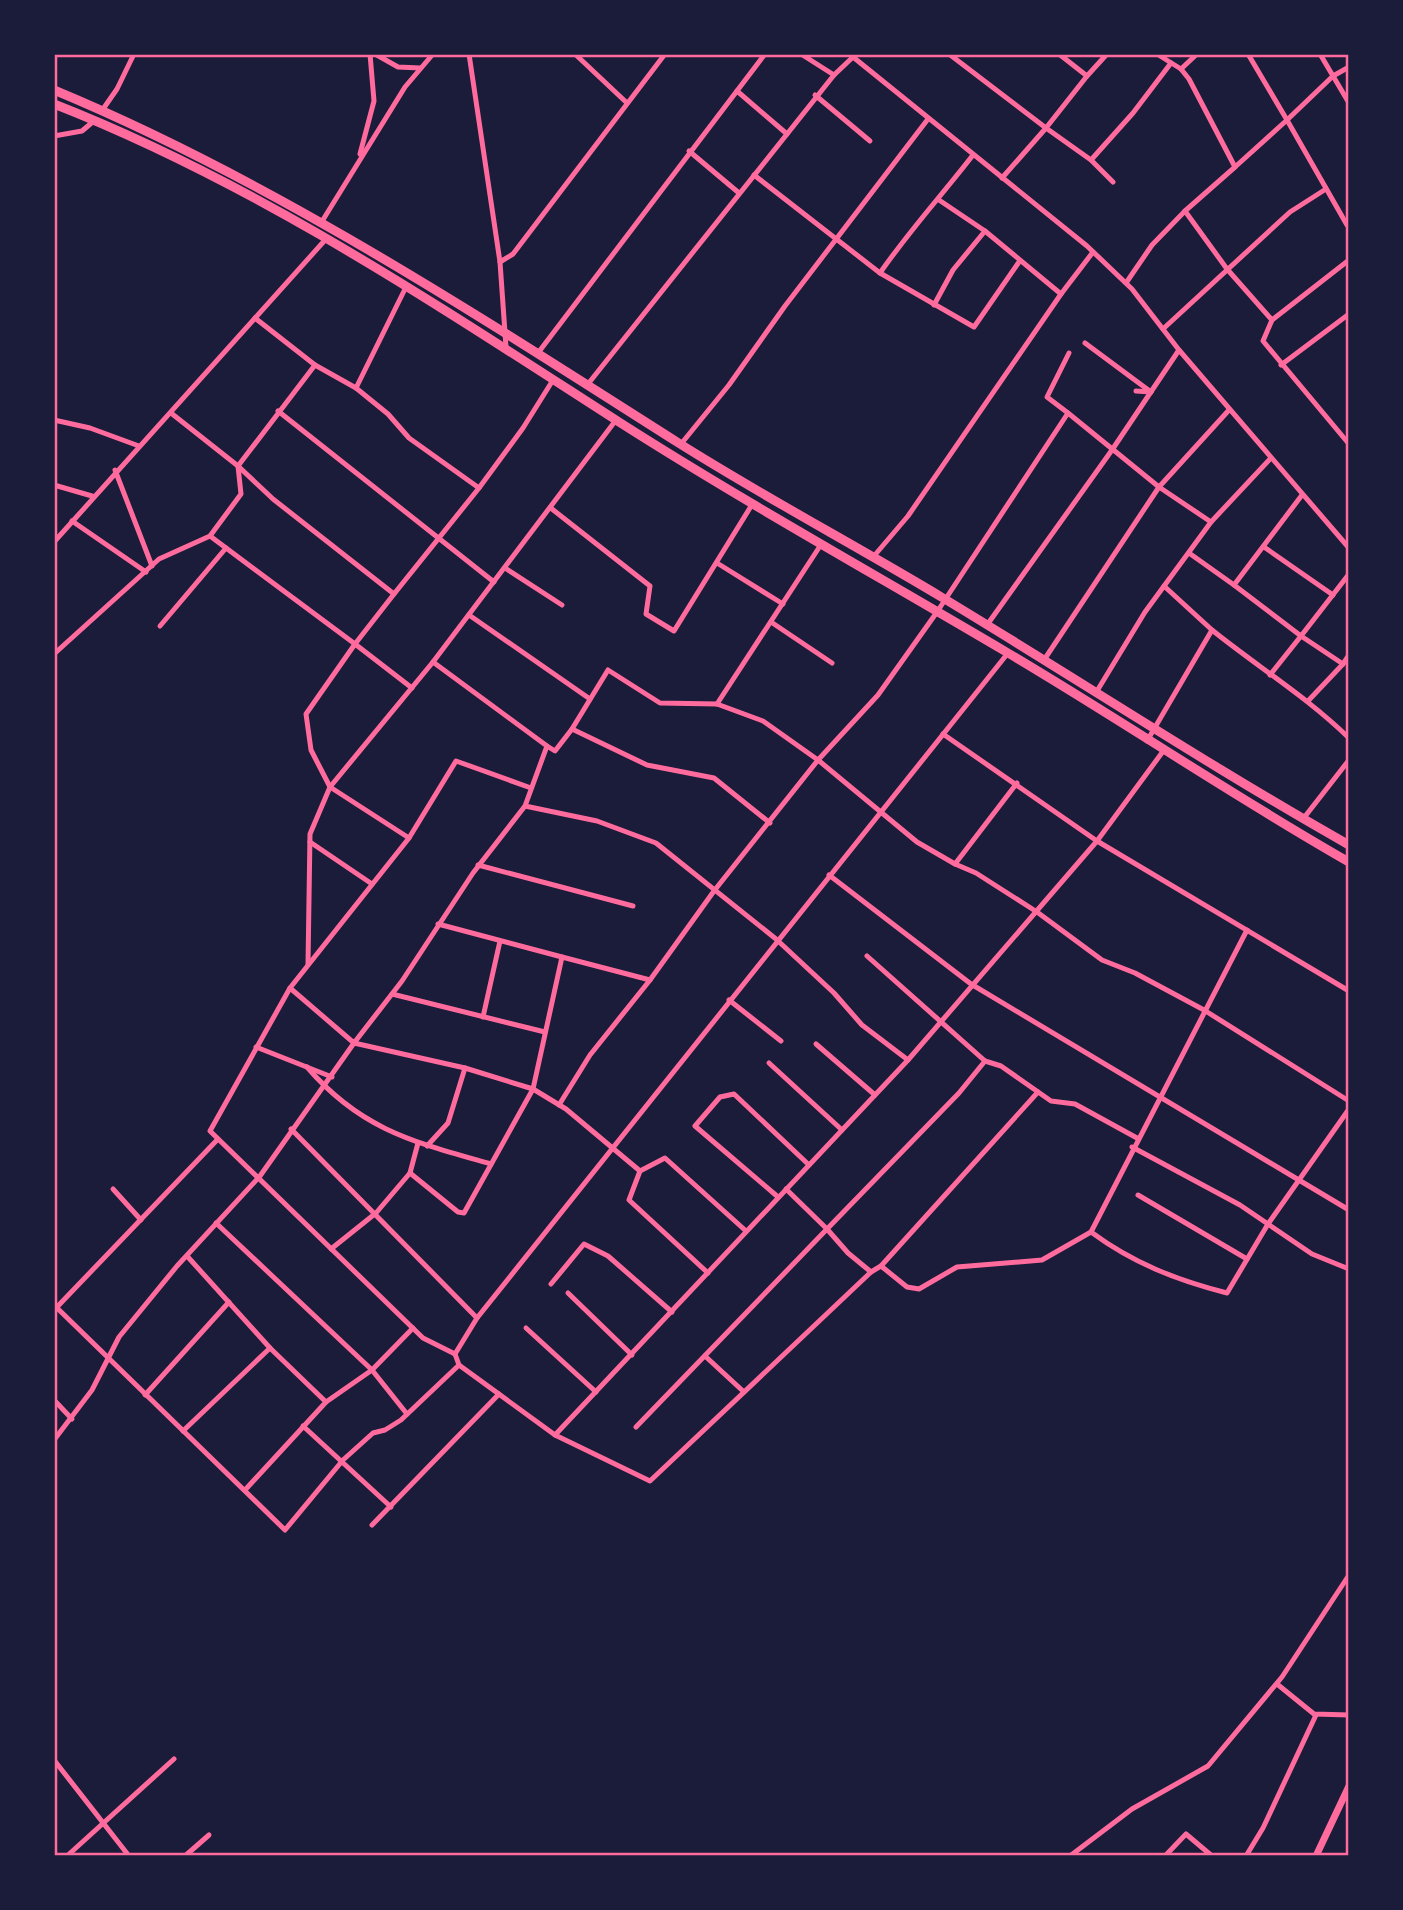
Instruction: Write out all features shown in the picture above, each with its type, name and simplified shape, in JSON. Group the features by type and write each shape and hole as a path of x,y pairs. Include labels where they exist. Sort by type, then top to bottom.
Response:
{"main road":[{"path":"54,90 102,110 256,187 320,224 505,332 681,444 874,556 1349,845"},
{"path":"54,104 204,170 326,239 506,347 616,420 1008,653 1147,741 1349,862"}],"street":[{"path":"54,136 82,131 95,120 117,89 134,54"},
{"path":"359,158 374,101 370,54"},
{"path":"376,54 398,67 419,68"},
{"path":"320,224 359,158 419,68 433,54"},
{"path":"469,54 500,262 506,347"},
{"path":"575,54 628,103"},
{"path":"500,262 513,254 665,54"},
{"path":"538,353 765,54"},
{"path":"801,54 834,75"},
{"path":"949,54 1091,160 1113,182"},
{"path":"1059,54 1087,76"},
{"path":"1002,178 1107,54"},
{"path":"1157,54 1189,79 1235,167"},
{"path":"1182,71 1197,54"},
{"path":"1248,54 1348,226"},
{"path":"1320,54 1349,103"},
{"path":"589,384 788,134 815,94 854,56 1093,252 1126,283 1179,351 1349,548"},
{"path":"1091,160 1133,114 1171,64"},
{"path":"1126,283 1152,245 1185,211 1333,76 1349,67"},
{"path":"737,91 788,134"},
{"path":"815,94 870,141"},
{"path":"681,444 729,385 835,239 928,119"},
{"path":"689,151 739,193"},
{"path":"880,272 914,225 939,200 973,155"},
{"path":"754,175 880,272 974,327 1019,262"},
{"path":"1163,329 1290,212 1326,188"},
{"path":"939,200 985,231 1019,262 1061,294"},
{"path":"1185,211 1227,269 1272,320"},
{"path":"934,305 953,270 985,231"},
{"path":"54,542 92,496 171,413 326,239"},
{"path":"874,556 908,516 1061,294 1093,252"},
{"path":"1348,264 1272,320 1263,341 1349,444"},
{"path":"356,388 406,287"},
{"path":"1281,365 1349,314"},
{"path":"255,318 315,365 356,388 388,414 409,438 479,488"},
{"path":"1085,343 1151,392"},
{"path":"987,625 1179,351"},
{"path":"1069,353 1047,397 1159,487 1211,522"},
{"path":"54,654 159,559 210,536 240,494 238,466 315,365"},
{"path":"410,838 330,787 311,750 306,713 355,644 479,488 523,428 554,379"},
{"path":"1136,391 1151,392"},
{"path":"1044,660 1159,487 1229,410"},
{"path":"278,411 494,582"},
{"path":"171,413 238,466 273,499 394,594"},
{"path":"559,1105 590,1055 650,981 714,891 818,760 878,695 937,612 1068,413"},
{"path":"54,420 90,428 139,446"},
{"path":"308,965 312,825 330,787 433,662 552,509 616,420"},
{"path":"1097,691 1164,586 1211,522 1271,458"},
{"path":"116,470 152,566"},
{"path":"54,485 92,496"},
{"path":"1234,585 1302,495"},
{"path":"552,509 650,586 646,614 674,631 753,503"},
{"path":"72,521 146,572"},
{"path":"210,536 412,688"},
{"path":"717,704 822,543"},
{"path":"1264,547 1333,595"},
{"path":"160,625 226,548"},
{"path":"1189,552 1343,664"},
{"path":"717,563 783,604"},
{"path":"505,568 562,605"},
{"path":"1270,675 1349,574"},
{"path":"1164,586 1212,630 1308,701 1349,738"},
{"path":"469,615 590,699"},
{"path":"771,622 832,663"},
{"path":"1147,741 1212,630"},
{"path":"455,1354 477,1318 776,939 1008,653"},
{"path":"1308,701 1349,655"},
{"path":"433,662 555,751 572,729 608,670 660,703 717,704 763,721 818,760 917,842 976,873 1037,912 1102,960 1135,973 1204,1010 1349,1101"},
{"path":"572,729 647,765 713,778 770,823"},
{"path":"943,734 1017,783 1097,842 1349,991"},
{"path":"54,1440 92,1390 119,1337 187,1256 260,1176 290,1129 325,1087 354,1043 392,994 478,865 524,806 547,747"},
{"path":"555,1435 908,1060 971,984 1097,842 1164,750"},
{"path":"1303,819 1349,760"},
{"path":"455,1354 446,1352 413,1328 260,1176 218,1139 211,1128 290,988 410,838 456,761 531,789"},
{"path":"955,864 1017,783"},
{"path":"524,806 597,821 656,843 776,939 834,993 862,1025 908,1060"},
{"path":"310,842 372,884"},
{"path":"478,865 633,906"},
{"path":"829,875 971,984 1349,1210"},
{"path":"438,924 650,981"},
{"path":"881,1266 907,1287 919,1289 957,1267 1042,1260 1091,1232 1132,1147 1247,930"},
{"path":"483,1017 500,941"},
{"path":"867,956 985,1061 1001,1066 1051,1101 1075,1104 1137,1138"},
{"path":"410,1173 461,1213 466,1212 533,1089 562,957"},
{"path":"290,988 354,1043 465,1068 533,1089 559,1105 640,1171"},
{"path":"392,994 545,1032"},
{"path":"729,1000 781,1041"},
{"path":"816,1044 875,1095"},
{"path":"256,1047 332,1077"},
{"path":"636,1427 959,1093 985,1061"},
{"path":"769,1063 842,1130"},
{"path":"307,1067 325,1087 373,1124 418,1143 491,1164"},
{"path":"427,1146 448,1124 465,1068"},
{"path":"455,1354 459,1365 555,1435 650,1481 871,1272 881,1266 1038,1092"},
{"path":"778,1197 695,1126 720,1097 734,1094 809,1165"},
{"path":"1091,1232 1124,1256 1180,1281 1227,1293 1268,1224 1349,1109"},
{"path":"290,1129 477,1318"},
{"path":"218,1139 55,1306 285,1530 343,1460 373,1433 385,1430 407,1413 459,1365"},
{"path":"331,1249 376,1213 410,1173 418,1143"},
{"path":"1132,1147 1240,1205 1312,1254 1349,1269"},
{"path":"708,1273 629,1200 640,1171 665,1158 746,1231"},
{"path":"114,1189 141,1220"},
{"path":"786,1189 848,1253 871,1272"},
{"path":"1138,1195 1247,1259"},
{"path":"216,1223 372,1370 407,1413"},
{"path":"551,1283 584,1244 608,1256 672,1312"},
{"path":"187,1256 270,1348 326,1402"},
{"path":"568,1293 632,1355"},
{"path":"145,1395 229,1302"},
{"path":"245,1490 326,1402 372,1370 413,1328"},
{"path":"526,1328 596,1392"},
{"path":"183,1431 270,1348"},
{"path":"705,1356 744,1392"},
{"path":"372,1525 499,1394"},
{"path":"54,1400 72,1419"},
{"path":"303,1426 391,1507"},
{"path":"1070,1856 1132,1809 1208,1766 1276,1684 1349,1575"},
{"path":"1276,1684 1316,1715 1349,1715"},
{"path":"1245,1856 1263,1828 1316,1715"},
{"path":"66,1856 174,1759"},
{"path":"54,1760 128,1856"},
{"path":"1316,1856 1349,1786"},
{"path":"1165,1856 1186,1834 1212,1856"},
{"path":"185,1856 209,1835"}]}
